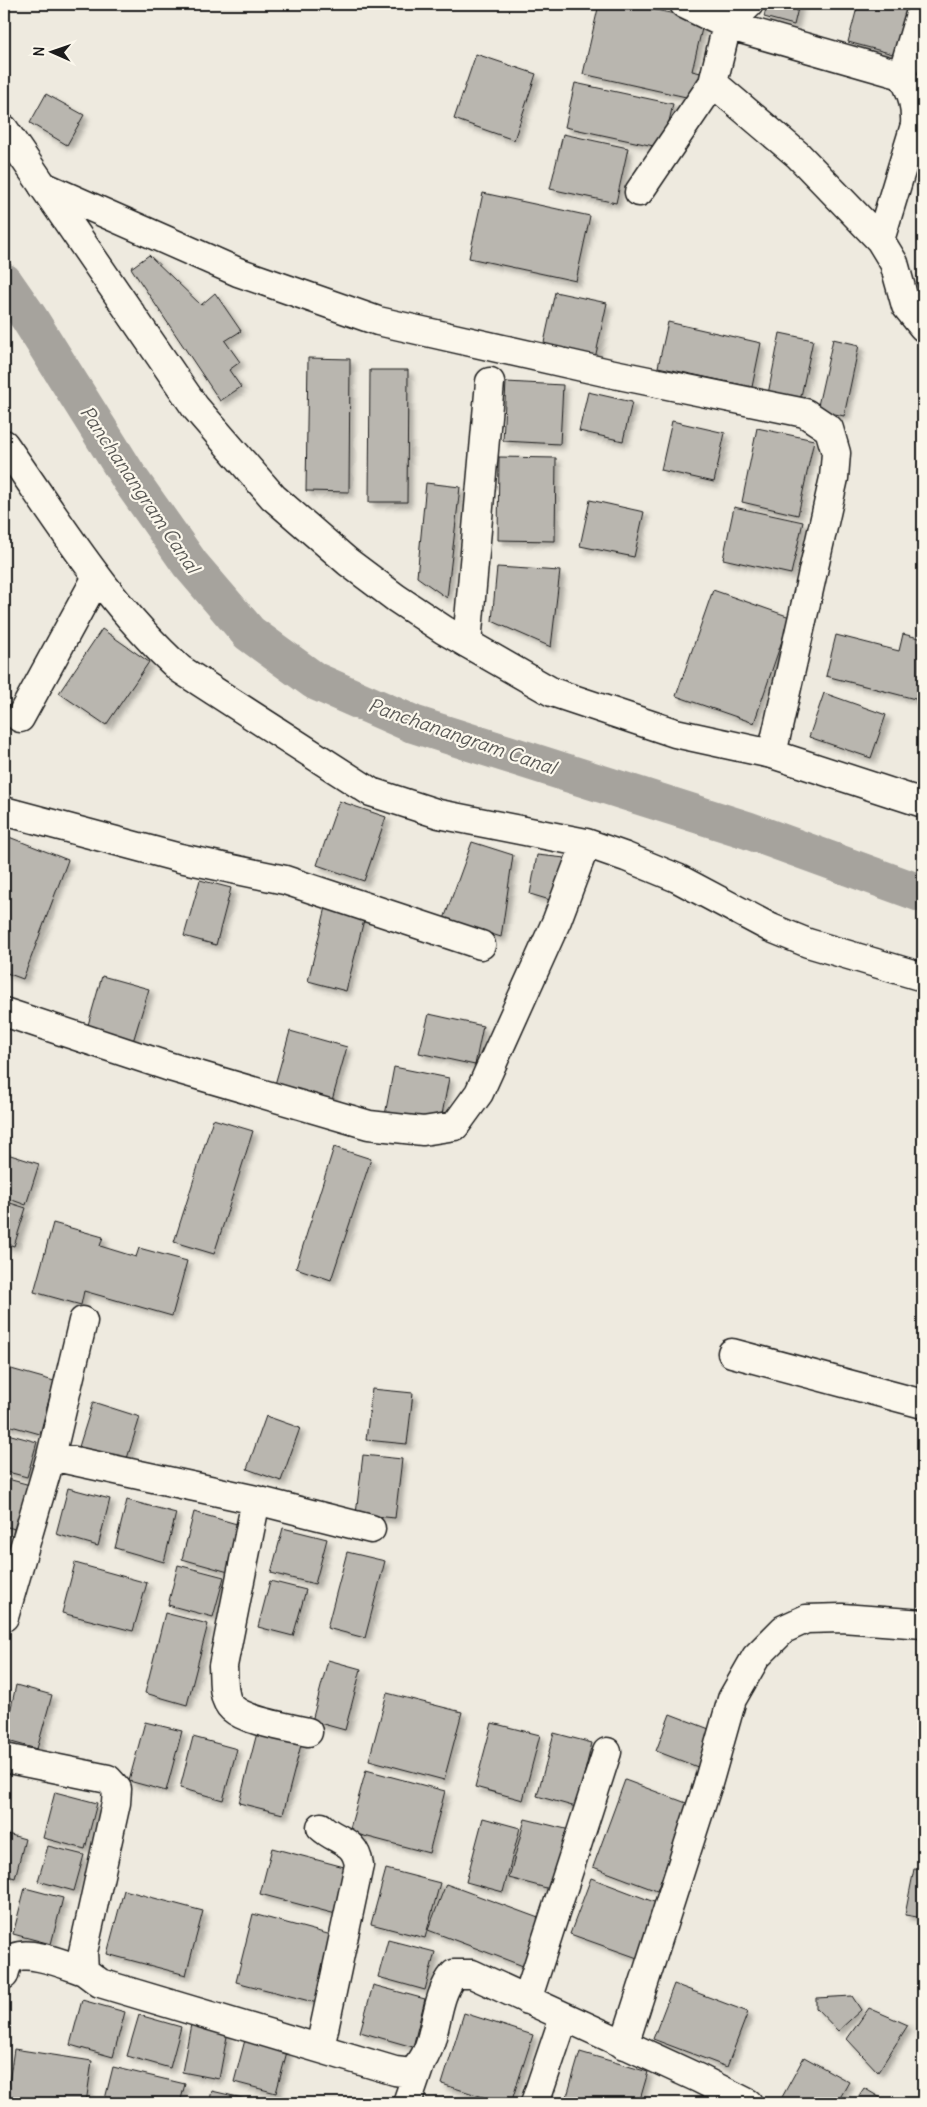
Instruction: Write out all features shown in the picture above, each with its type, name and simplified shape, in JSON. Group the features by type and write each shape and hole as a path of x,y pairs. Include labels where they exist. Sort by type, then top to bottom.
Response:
{"street":[{"path":"684,4 727,25 902,75 912,92 916,109 915,125 880,240"},
{"path":"639,192 713,83 727,25 749,4"},
{"path":"902,75 922,4"},
{"path":"713,83 798,155 880,240 894,263 906,306 923,327"},
{"path":"4,129 196,406 273,497 348,562 396,598 467,643 552,692 675,733 772,754 923,803"},
{"path":"43,186 238,272 378,321 546,359 805,413 829,429 836,454 834,478 772,754"},
{"path":"467,643 490,382"},
{"path":"4,444 123,612 157,648 180,669 371,792 439,814 586,844 626,857 677,878 770,928 808,943 923,977"},
{"path":"20,718 97,577"},
{"path":"4,811 171,856 285,880 481,945"},
{"path":"4,1012 167,1066 369,1125 423,1131 455,1126 479,1093 557,920 586,844"},
{"path":"4,1616 51,1456 83,1321"},
{"path":"732,1354 923,1404"},
{"path":"51,1456 256,1500 372,1528"},
{"path":"256,1500 223,1666 224,1690 232,1708 251,1718 308,1732"},
{"path":"624,2045 708,1787 732,1699 756,1657 784,1629 806,1619 842,1618 923,1624"},
{"path":"527,2000 607,1752"},
{"path":"4,1758 108,1779 116,1789 116,1803 83,1952 84,1971"},
{"path":"320,2048 358,1865 357,1854 351,1846 321,1827"},
{"path":"4,1975 10,1960 19,1955 33,1955 84,1971 100,1983 395,2071 411,2073 420,2065"},
{"path":"407,2103 420,2065 428,2051 444,1986 454,1974 472,1974 748,2103"},
{"path":"535,2103 564,2017"}],"building":[{"path":"599,4 627,4 704,20 692,71 701,73 695,99 583,74"},
{"path":"767,4 799,4 794,25 764,17"},
{"path":"858,4 918,4 904,57 848,42"},
{"path":"476,54 536,74 514,140 454,119"},
{"path":"575,83 673,104 663,148 565,127"},
{"path":"46,94 84,115 67,145 30,123"},
{"path":"563,134 628,148 616,203 550,189"},
{"path":"483,193 590,216 576,281 469,258"},
{"path":"149,255 201,305 215,293 241,331 225,341 240,362 229,370 241,387 220,401 131,268"},
{"path":"555,292 607,303 594,363 542,352"},
{"path":"668,322 761,343 752,387 658,367"},
{"path":"780,333 813,340 800,401 768,394"},
{"path":"833,339 859,345 844,416 817,410"},
{"path":"308,358 350,359 349,492 306,491"},
{"path":"370,370 408,370 407,502 369,502"},
{"path":"506,382 563,385 560,444 503,441"},
{"path":"588,392 632,402 623,441 579,431"},
{"path":"672,421 725,433 714,482 661,470"},
{"path":"757,428 814,440 798,515 742,502"},
{"path":"499,457 556,458 555,541 498,540"},
{"path":"426,483 460,487 447,598 417,577"},
{"path":"590,500 644,512 634,557 580,546"},
{"path":"734,507 803,522 791,574 723,559"},
{"path":"497,567 560,571 551,647 492,621"},
{"path":"713,590 790,617 754,723 676,696"},
{"path":"102,629 149,662 106,725 59,693"},
{"path":"903,634 923,639 923,701 826,676 836,635 899,651"},
{"path":"824,693 886,715 871,758 809,737"},
{"path":"339,801 386,817 364,881 317,865"},
{"path":"9,837 68,860 23,979 4,972 4,851"},
{"path":"472,842 513,855 501,937 444,919"},
{"path":"537,855 565,858 550,900 530,894"},
{"path":"200,880 231,888 216,945 184,936"},
{"path":"326,907 365,916 346,991 308,981"},
{"path":"102,976 149,989 132,1045 86,1032"},
{"path":"429,1014 483,1026 475,1065 419,1053"},
{"path":"290,1031 347,1047 331,1104 274,1088"},
{"path":"394,1067 449,1078 440,1125 385,1115"},
{"path":"213,1119 253,1131 214,1254 174,1242"},
{"path":"334,1147 371,1159 331,1280 296,1268"},
{"path":"4,1153 39,1164 26,1205 4,1197"},
{"path":"4,1201 26,1208 14,1246 4,1243"},
{"path":"53,1223 103,1237 100,1246 136,1257 139,1248 187,1261 172,1316 84,1291 81,1305 34,1292"},
{"path":"4,1367 54,1381 40,1434 4,1424"},
{"path":"372,1389 413,1393 407,1444 366,1440"},
{"path":"93,1402 140,1417 125,1465 78,1450"},
{"path":"266,1416 300,1428 281,1481 247,1469"},
{"path":"4,1433 37,1442 27,1477 4,1471"},
{"path":"363,1455 402,1459 395,1518 356,1514"},
{"path":"4,1478 34,1486 22,1531 4,1526"},
{"path":"68,1488 110,1499 98,1546 56,1534"},
{"path":"127,1500 176,1513 164,1562 115,1548"},
{"path":"194,1512 244,1526 232,1573 182,1559"},
{"path":"283,1528 327,1539 315,1584 271,1573"},
{"path":"347,1552 385,1561 365,1638 327,1628"},
{"path":"75,1563 147,1583 133,1631 62,1613"},
{"path":"178,1565 224,1577 213,1617 168,1605"},
{"path":"270,1581 306,1590 293,1636 258,1627"},
{"path":"165,1613 208,1624 187,1705 145,1693"},
{"path":"328,1660 361,1669 345,1730 312,1721"},
{"path":"16,1685 52,1695 37,1749 4,1740"},
{"path":"387,1693 462,1712 444,1780 369,1760"},
{"path":"670,1714 717,1732 703,1769 656,1751"},
{"path":"145,1722 182,1731 166,1791 129,1781"},
{"path":"492,1723 540,1735 523,1800 475,1787"},
{"path":"258,1729 302,1741 283,1814 239,1803"},
{"path":"554,1733 592,1743 576,1807 537,1796"},
{"path":"193,1737 237,1749 223,1800 180,1788"},
{"path":"366,1770 445,1791 429,1853 349,1832"},
{"path":"625,1780 689,1804 657,1891 593,1867"},
{"path":"55,1792 97,1803 85,1849 43,1838"},
{"path":"483,1818 520,1828 503,1892 466,1882"},
{"path":"525,1819 570,1830 554,1890 509,1878"},
{"path":"4,1833 25,1839 15,1878 4,1875"},
{"path":"48,1846 84,1855 74,1891 38,1881"},
{"path":"272,1848 348,1868 336,1914 260,1894"},
{"path":"386,1869 440,1883 425,1938 371,1924"},
{"path":"914,1869 923,1870 923,1918 905,1915"},
{"path":"591,1878 662,1905 643,1960 570,1934"},
{"path":"446,1884 541,1919 523,1966 428,1930"},
{"path":"25,1888 63,1898 51,1944 13,1934"},
{"path":"124,1890 203,1911 186,1975 107,1954"},
{"path":"253,1914 339,1937 321,2004 236,1982"},
{"path":"388,1940 435,1952 425,1990 378,1977"},
{"path":"674,1984 748,2012 727,2067 653,2039"},
{"path":"373,1985 425,1999 413,2047 360,2032"},
{"path":"852,1996 861,2010 838,2031 816,2008 816,1998"},
{"path":"82,2000 125,2012 113,2057 70,2045"},
{"path":"869,2008 908,2025 878,2072 847,2039"},
{"path":"464,2013 533,2035 511,2103 502,2103 442,2084"},
{"path":"139,2015 181,2027 170,2068 127,2056"},
{"path":"191,2024 228,2031 219,2079 182,2072"},
{"path":"246,2036 288,2048 276,2093 234,2082"},
{"path":"14,2049 92,2061 86,2103 6,2103"},
{"path":"580,2052 648,2072 639,2103 565,2103"},
{"path":"804,2057 849,2082 837,2103 789,2103 781,2099"},
{"path":"113,2067 185,2084 180,2103 104,2103"},
{"path":"864,2088 889,2103 854,2103"},
{"path":"212,2091 264,2103 209,2103"},
{"path":"443,2098 460,2103 441,2103"}],"waterway":[{"name":"Panchanangram Canal","path":"4,282 29,318 130,479 190,564 249,633 315,681 413,724 747,830 923,894"}]}
